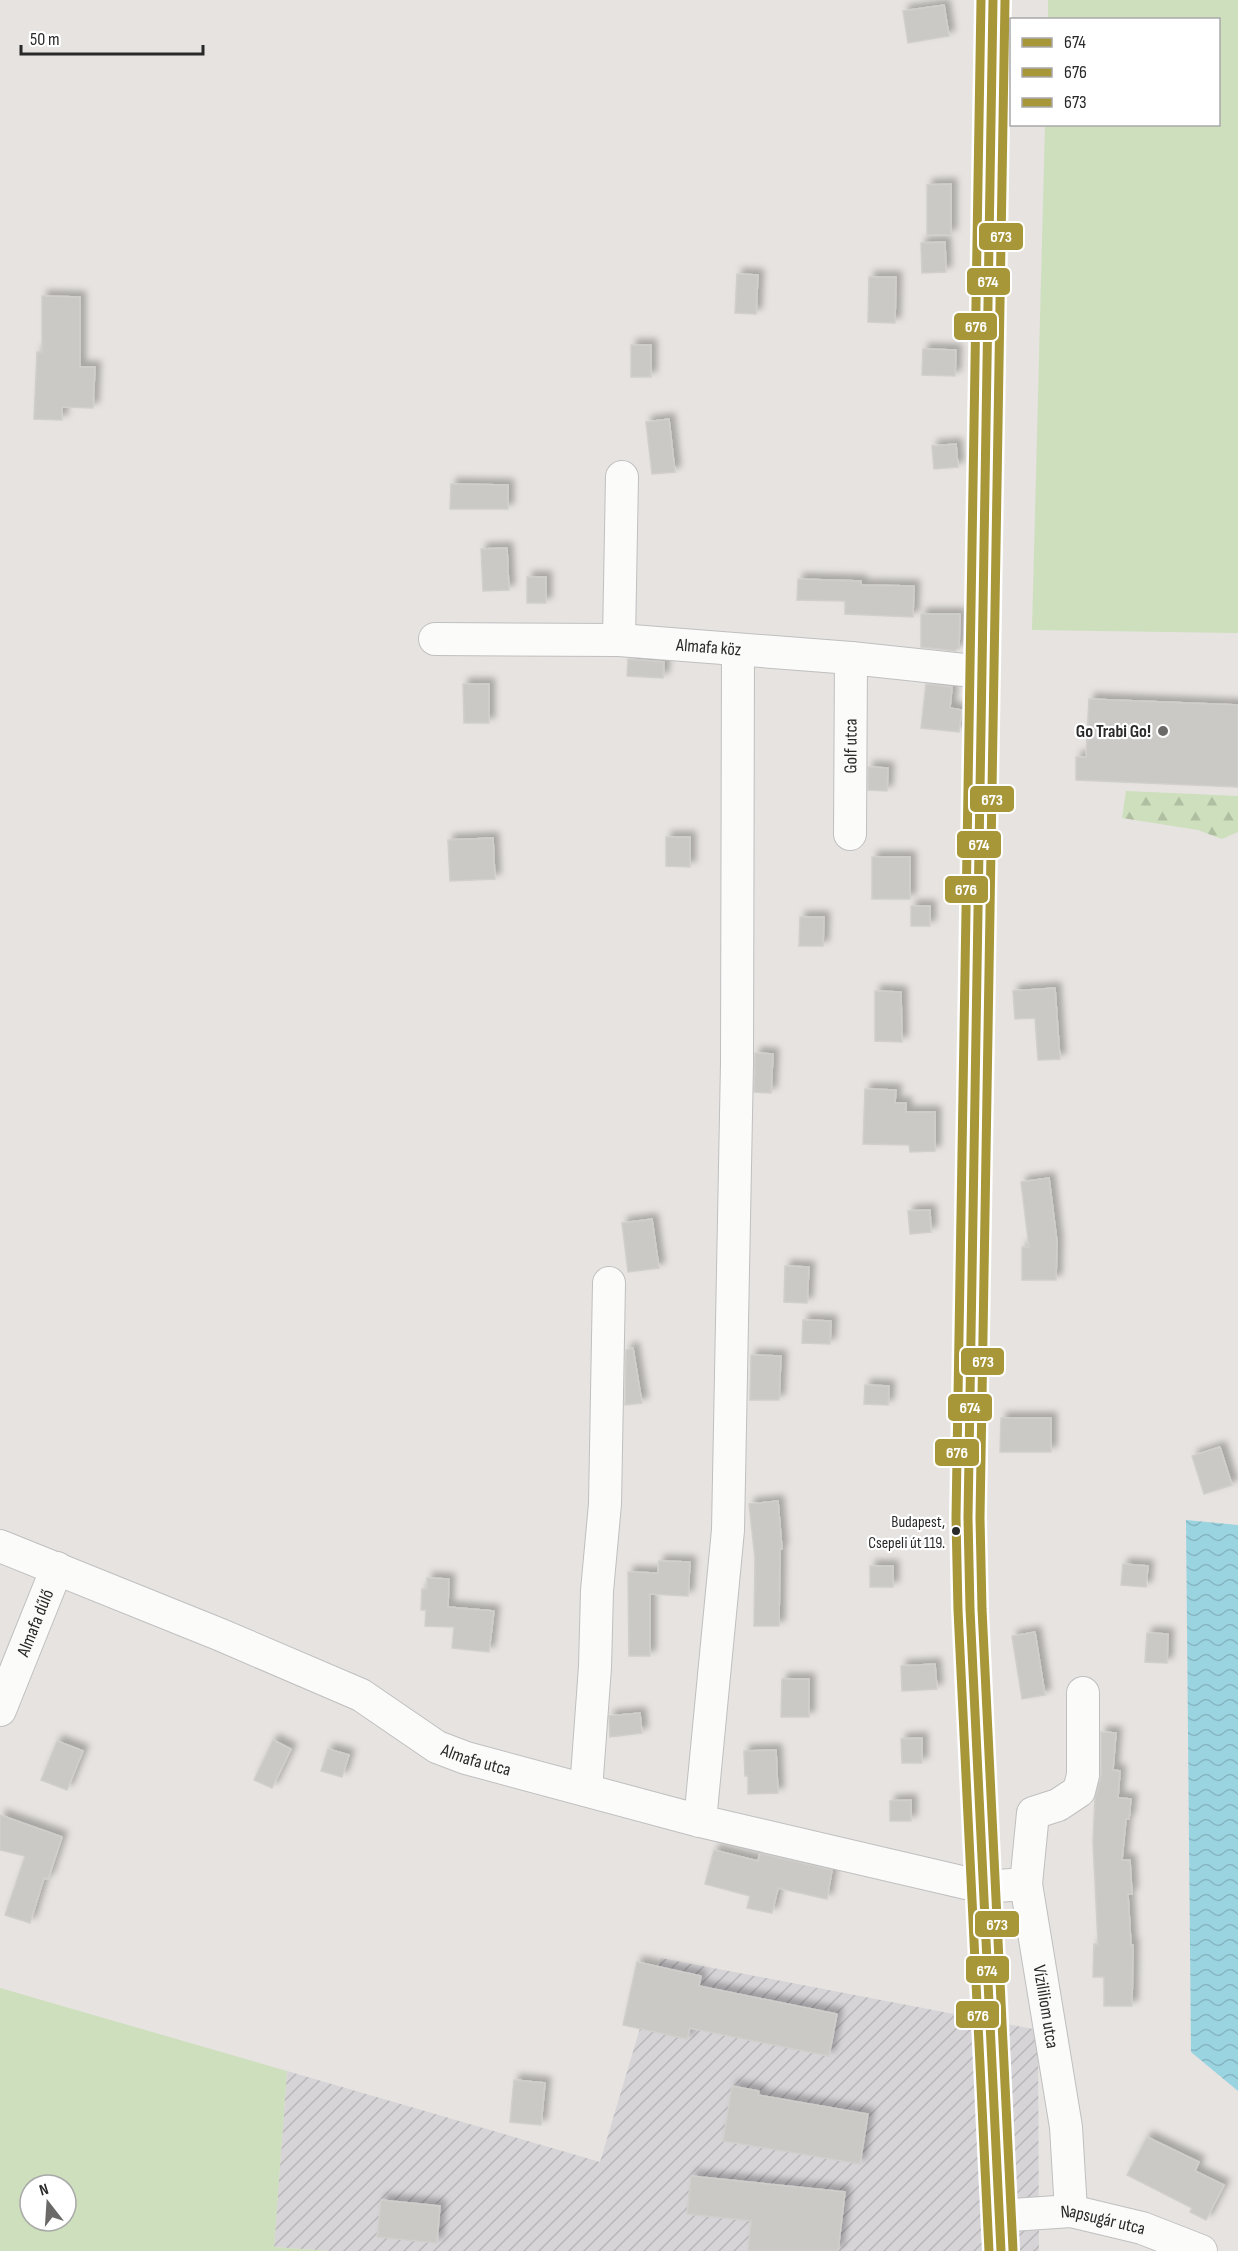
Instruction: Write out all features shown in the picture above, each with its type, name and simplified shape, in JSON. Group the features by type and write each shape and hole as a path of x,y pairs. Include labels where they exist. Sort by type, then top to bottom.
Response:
{"street":[{"path":"993,0 968,1518 970,1609 1001,2251"},
{"path":"619,640 622,477"},
{"name":"Almafa köz","path":"435,639 619,640 851,658 982,672"},
{"path":"700,1821 728,1530 737,1063 738,650"},
{"name":"Golf utca","path":"850,834 851,658"},
{"path":"586,1790 595,1667 597,1591 605,1504 609,1283"},
{"name":"Almafa utca","path":"0,1546 361,1695 437,1747 466,1758 700,1821 983,1887"},
{"name":"Almafa dűlő","path":"0,1710 57,1568"},
{"name":"Vízililiom utca","path":"1071,2211 1066,2127 1026,1884 1033,1814 1058,1805 1079,1791 1083,1775 1083,1693"},
{"path":"983,1887 1026,1884"},
{"name":"Napsugár utca","path":"999,2216 1071,2211 1142,2228 1201,2251"}],"shaded area":[{"path":"661,1958 1038,2030 1039,2251 331,2251 274,2247 287,2071 600,2162"}],"green space":[{"path":"1048,0 1238,0 1238,633 1032,630 1045,126 1220,126 1220,18 1048,18"},
{"path":"1126,791 1238,796 1238,832 1222,839 1198,830 1122,818"},
{"path":"0,1988 287,2071 274,2247 331,2251 0,2251"}],"water":[{"path":"1186,1520 1238,1525 1238,2091 1191,2052"}],"building":[{"path":"944,5 949,36 908,43 903,11"},
{"path":"951,184 951,235 927,235 927,185"},
{"path":"945,242 946,272 922,273 921,243"},
{"path":"737,274 758,275 756,314 735,313"},
{"path":"869,277 896,277 895,323 868,322"},
{"path":"42,296 80,297 80,367 95,367 93,408 62,407 62,420 34,419 37,352 42,352"},
{"path":"631,345 651,345 651,377 631,377"},
{"path":"923,349 956,350 955,376 922,375"},
{"path":"669,419 675,472 652,474 646,422"},
{"path":"956,444 958,467 934,469 932,446"},
{"path":"451,484 508,485 508,509 450,509"},
{"path":"507,548 509,590 483,591 481,549"},
{"path":"527,577 546,577 546,603 527,603"},
{"path":"798,579 861,581 861,585 914,586 913,617 845,614 845,601 797,600"},
{"path":"921,614 960,614 959,649 956,651 921,647"},
{"path":"628,659 664,662 663,678 627,676"},
{"path":"463,684 489,684 489,723 464,723"},
{"path":"926,684 952,687 950,708 962,710 959,732 921,728"},
{"name":"Go Trabi Go!","path":"1089,699 1238,705 1238,787 1076,780 1076,757 1086,757"},
{"path":"868,767 888,768 887,791 868,790"},
{"path":"666,837 690,837 690,867 666,866"},
{"path":"493,838 495,879 450,881 448,840"},
{"path":"872,857 910,857 910,899 872,899"},
{"path":"911,906 930,906 930,926 911,926"},
{"path":"800,917 824,917 823,946 799,946"},
{"path":"1055,988 1060,1059 1038,1060 1035,1018 1015,1019 1013,991"},
{"path":"875,991 901,992 902,1042 875,1041"},
{"path":"755,1053 773,1054 771,1093 754,1092"},
{"path":"865,1089 896,1090 895,1103 906,1103 906,1112 935,1112 935,1151 910,1152 909,1145 863,1144"},
{"path":"1049,1178 1057,1242 1056,1280 1022,1280 1022,1247 1029,1247 1021,1182"},
{"path":"930,1210 931,1232 910,1234 908,1211"},
{"path":"652,1219 659,1268 628,1272 622,1223"},
{"path":"785,1266 809,1267 807,1303 784,1302"},
{"path":"803,1320 831,1321 830,1344 802,1343"},
{"path":"633,1348 642,1403 625,1405 626,1350"},
{"path":"751,1355 781,1356 779,1400 750,1400"},
{"path":"865,1385 889,1386 888,1405 864,1404"},
{"path":"1001,1418 1051,1418 1051,1452 1000,1452"},
{"path":"1220,1447 1232,1485 1204,1494 1192,1456"},
{"path":"778,1501 782,1549 780,1549 779,1626 754,1626 755,1559 749,1504"},
{"path":"659,1561 690,1562 688,1596 650,1594 650,1656 629,1656 628,1572 658,1573"},
{"path":"1123,1564 1148,1566 1146,1587 1121,1585"},
{"path":"870,1566 893,1566 893,1587 870,1587"},
{"path":"427,1578 449,1579 448,1607 494,1611 489,1652 452,1648 454,1627 425,1626 426,1610 421,1610 422,1589 427,1589"},
{"path":"1035,1632 1045,1695 1022,1699 1012,1636"},
{"path":"1147,1633 1168,1634 1167,1663 1145,1662"},
{"path":"935,1664 937,1689 902,1691 901,1666"},
{"path":"782,1679 809,1679 809,1717 781,1717"},
{"path":"640,1713 642,1733 610,1737 609,1716"},
{"path":"1101,1732 1116,1733 1113,1770 1120,1771 1118,1798 1131,1799 1129,1819 1126,1819 1122,1860 1130,1860 1132,1894 1128,1894 1131,1945 1133,1945 1132,2006 1104,2006 1104,1977 1093,1977 1094,1944 1098,1944 1093,1842 1095,1797 1101,1775"},
{"path":"922,1738 922,1763 902,1763 901,1739"},
{"path":"273,1740 291,1749 272,1788 254,1780"},
{"path":"57,1741 83,1751 67,1790 41,1780"},
{"path":"328,1749 349,1755 342,1777 321,1771"},
{"path":"776,1750 778,1793 748,1794 744,1751"},
{"path":"911,1800 911,1821 890,1821 890,1801"},
{"path":"0,1815 62,1837 48,1879 44,1878 30,1923 5,1915 25,1856 0,1850"},
{"path":"714,1850 758,1861 760,1853 832,1870 827,1899 778,1888 772,1913 747,1908 750,1896 705,1884"},
{"path":"637,1962 701,1976 699,1986 837,2014 829,2056 690,2028 687,2039 623,2025"},
{"path":"514,2080 545,2083 541,2125 510,2122"},
{"path":"732,2086 759,2091 758,2095 868,2114 860,2164 723,2141"},
{"path":"1147,2137 1199,2162 1195,2171 1224,2185 1206,2220 1190,2212 1192,2208 1127,2175"},
{"path":"691,2176 845,2192 838,2251 748,2251 751,2221 687,2214"},
{"path":"381,2200 440,2206 437,2243 377,2237"}],"transit line":[{"name":"676","path":"981,0 956,1518 958,1610 989,2251"},
{"name":"674","path":"993,0 968,1518 970,1609 1001,2251"},
{"name":"673","path":"1005,0 980,1518 982,1609 1013,2250"}],"place":[{"name":"Go Trabi Go!","path":"1163,731"},
{"name":"Budapest, Csepeli út 119.","path":"956,1531"}]}
